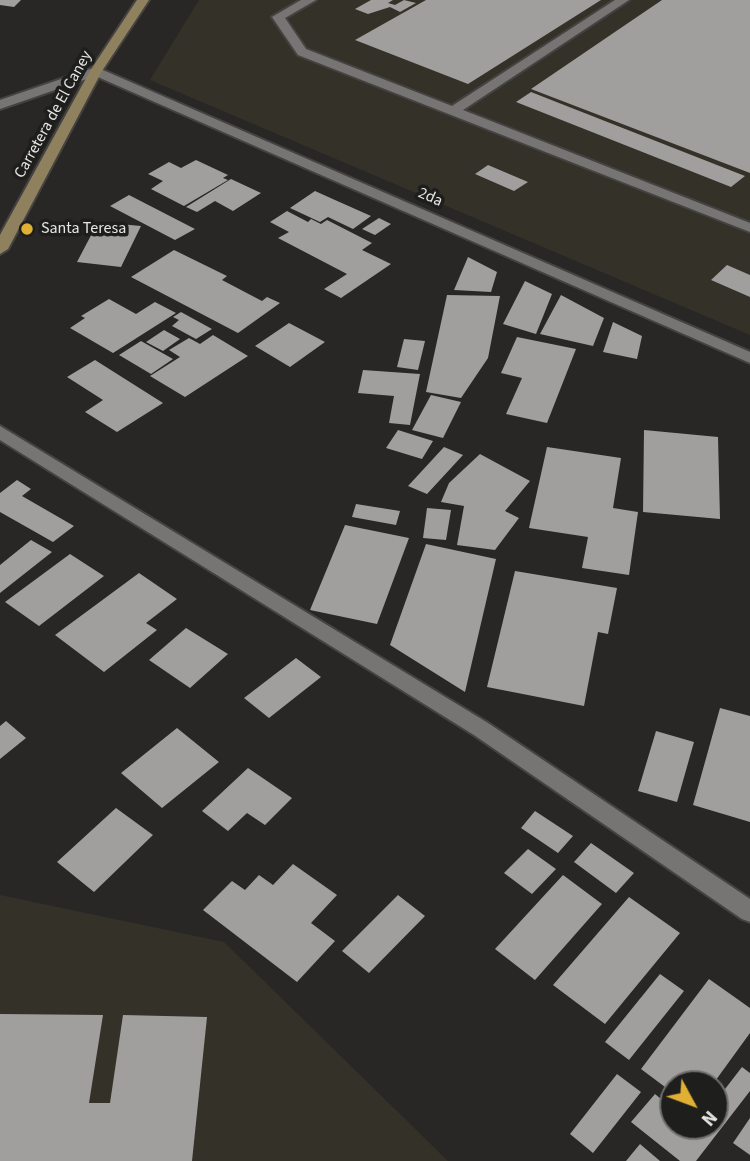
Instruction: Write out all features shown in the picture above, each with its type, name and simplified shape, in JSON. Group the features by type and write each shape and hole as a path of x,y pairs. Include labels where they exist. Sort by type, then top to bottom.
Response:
{"main road":[{"name":"Carretera de El Caney","path":"0,249 96,71 142,0"}],"street":[{"path":"310,0 278,17 302,52 750,228"},
{"path":"453,111 623,0"},
{"path":"0,105 96,71"},
{"name":"2da","path":"96,71 750,358"},
{"path":"0,432 481,729 750,912"}],"shaded area":[{"path":"199,0 750,0 750,335 150,80"},
{"path":"0,895 224,942 448,1161 0,1161"}],"building":[{"path":"0,0 21,0 14,7 0,5"},
{"path":"371,0 393,0 388,3 395,5 404,0 416,3 400,12 390,7 368,14 355,9"},
{"path":"426,0 601,0 468,84 355,40"},
{"path":"662,0 750,0 750,173 531,89"},
{"path":"531,92 745,176 731,187 516,102"},
{"path":"196,160 228,175 223,178 228,180 184,206 151,189 163,181 148,174 169,162 181,168"},
{"path":"488,165 528,182 514,191 475,174"},
{"path":"231,179 261,193 233,211 215,201 197,212 186,207"},
{"path":"315,191 371,216 353,229 328,217 320,222 290,208"},
{"path":"129,195 195,229 175,240 110,206"},
{"path":"287,211 308,222 311,219 321,224 327,220 372,243 362,250 391,264 341,298 324,289 347,274 278,238 289,232 270,222"},
{"path":"379,218 391,224 375,235 362,229"},
{"path":"98,222 141,226 121,267 77,262"},
{"path":"174,250 227,276 222,280 262,301 267,297 280,303 238,333 131,277"},
{"path":"468,257 497,272 491,292 454,290"},
{"path":"727,265 750,275 750,297 711,280"},
{"path":"525,281 552,294 536,334 503,324"},
{"path":"447,295 500,296 488,358 461,398 426,392"},
{"path":"561,295 604,318 593,346 540,334"},
{"path":"109,299 136,314 155,302 176,313 113,353 70,328 85,318 81,316"},
{"path":"181,312 212,329 196,339 172,326 179,320 173,317"},
{"path":"613,322 642,336 637,359 603,352"},
{"path":"289,323 325,342 290,367 255,346"},
{"path":"164,330 180,339 163,351 146,342"},
{"path":"213,335 248,356 185,397 150,376 180,357 169,350 189,338 200,344"},
{"path":"517,337 576,349 547,423 506,414 522,378 501,373"},
{"path":"404,339 425,341 418,370 397,367"},
{"path":"141,341 173,359 151,374 119,355"},
{"path":"95,360 163,403 117,432 85,412 103,400 67,377"},
{"path":"363,370 420,374 410,425 389,423 394,396 358,393"},
{"path":"431,395 461,402 443,438 412,430"},
{"path":"398,430 433,441 422,459 386,448"},
{"path":"644,430 718,437 720,519 643,512"},
{"path":"444,447 463,455 427,494 408,486"},
{"path":"547,447 621,458 613,508 638,512 629,575 582,568 588,537 529,528"},
{"path":"480,454 530,481 505,511 519,518 495,550 457,545 464,506 441,502 449,483"},
{"path":"17,480 31,489 22,496 74,526 53,542 0,512 0,493"},
{"path":"356,504 400,511 396,525 352,517"},
{"path":"427,508 451,510 446,540 423,538"},
{"path":"345,525 409,538 377,624 310,610"},
{"path":"31,540 52,552 0,593 0,565"},
{"path":"426,544 496,559 465,692 390,645"},
{"path":"70,554 104,576 39,626 5,602"},
{"path":"515,571 617,588 608,634 598,632 584,706 487,687"},
{"path":"139,573 177,599 146,623 157,630 104,672 55,635"},
{"path":"186,628 228,654 190,688 149,660"},
{"path":"296,658 321,677 269,718 244,698"},
{"path":"720,708 750,716 750,822 693,805"},
{"path":"6,721 26,738 0,759 0,726"},
{"path":"177,728 219,762 162,808 121,773"},
{"path":"656,731 694,742 677,802 638,791"},
{"path":"248,768 292,798 265,825 247,813 228,831 202,811"},
{"path":"116,808 153,835 94,892 57,862"},
{"path":"535,811 573,836 558,853 521,828"},
{"path":"591,843 634,873 616,893 574,862"},
{"path":"528,849 556,869 532,894 504,873"},
{"path":"293,864 337,895 311,923 335,941 297,982 203,910 232,881 245,890 259,875 273,885"},
{"path":"563,875 602,904 535,980 495,949"},
{"path":"398,895 425,916 369,973 342,951"},
{"path":"629,897 680,933 605,1024 553,985"},
{"path":"660,974 684,991 629,1060 605,1042"},
{"path":"709,979 750,1008 750,1033 723,1070 659,1070 659,1082 641,1069"},
{"path":"0,1014 103,1015 89,1103 110,1103 123,1015 207,1017 192,1161 0,1161"},
{"path":"742,1067 750,1073 750,1091 729,1118 729,1084"},
{"path":"617,1074 641,1092 593,1153 570,1134"},
{"path":"655,1094 659,1097 659,1140 712,1140 696,1161 680,1161 631,1122"},
{"path":"750,1118 750,1155 733,1143"},
{"path":"640,1144 660,1161 626,1161"}],"place":[{"name":"Santa Teresa","path":"27,229"}]}
